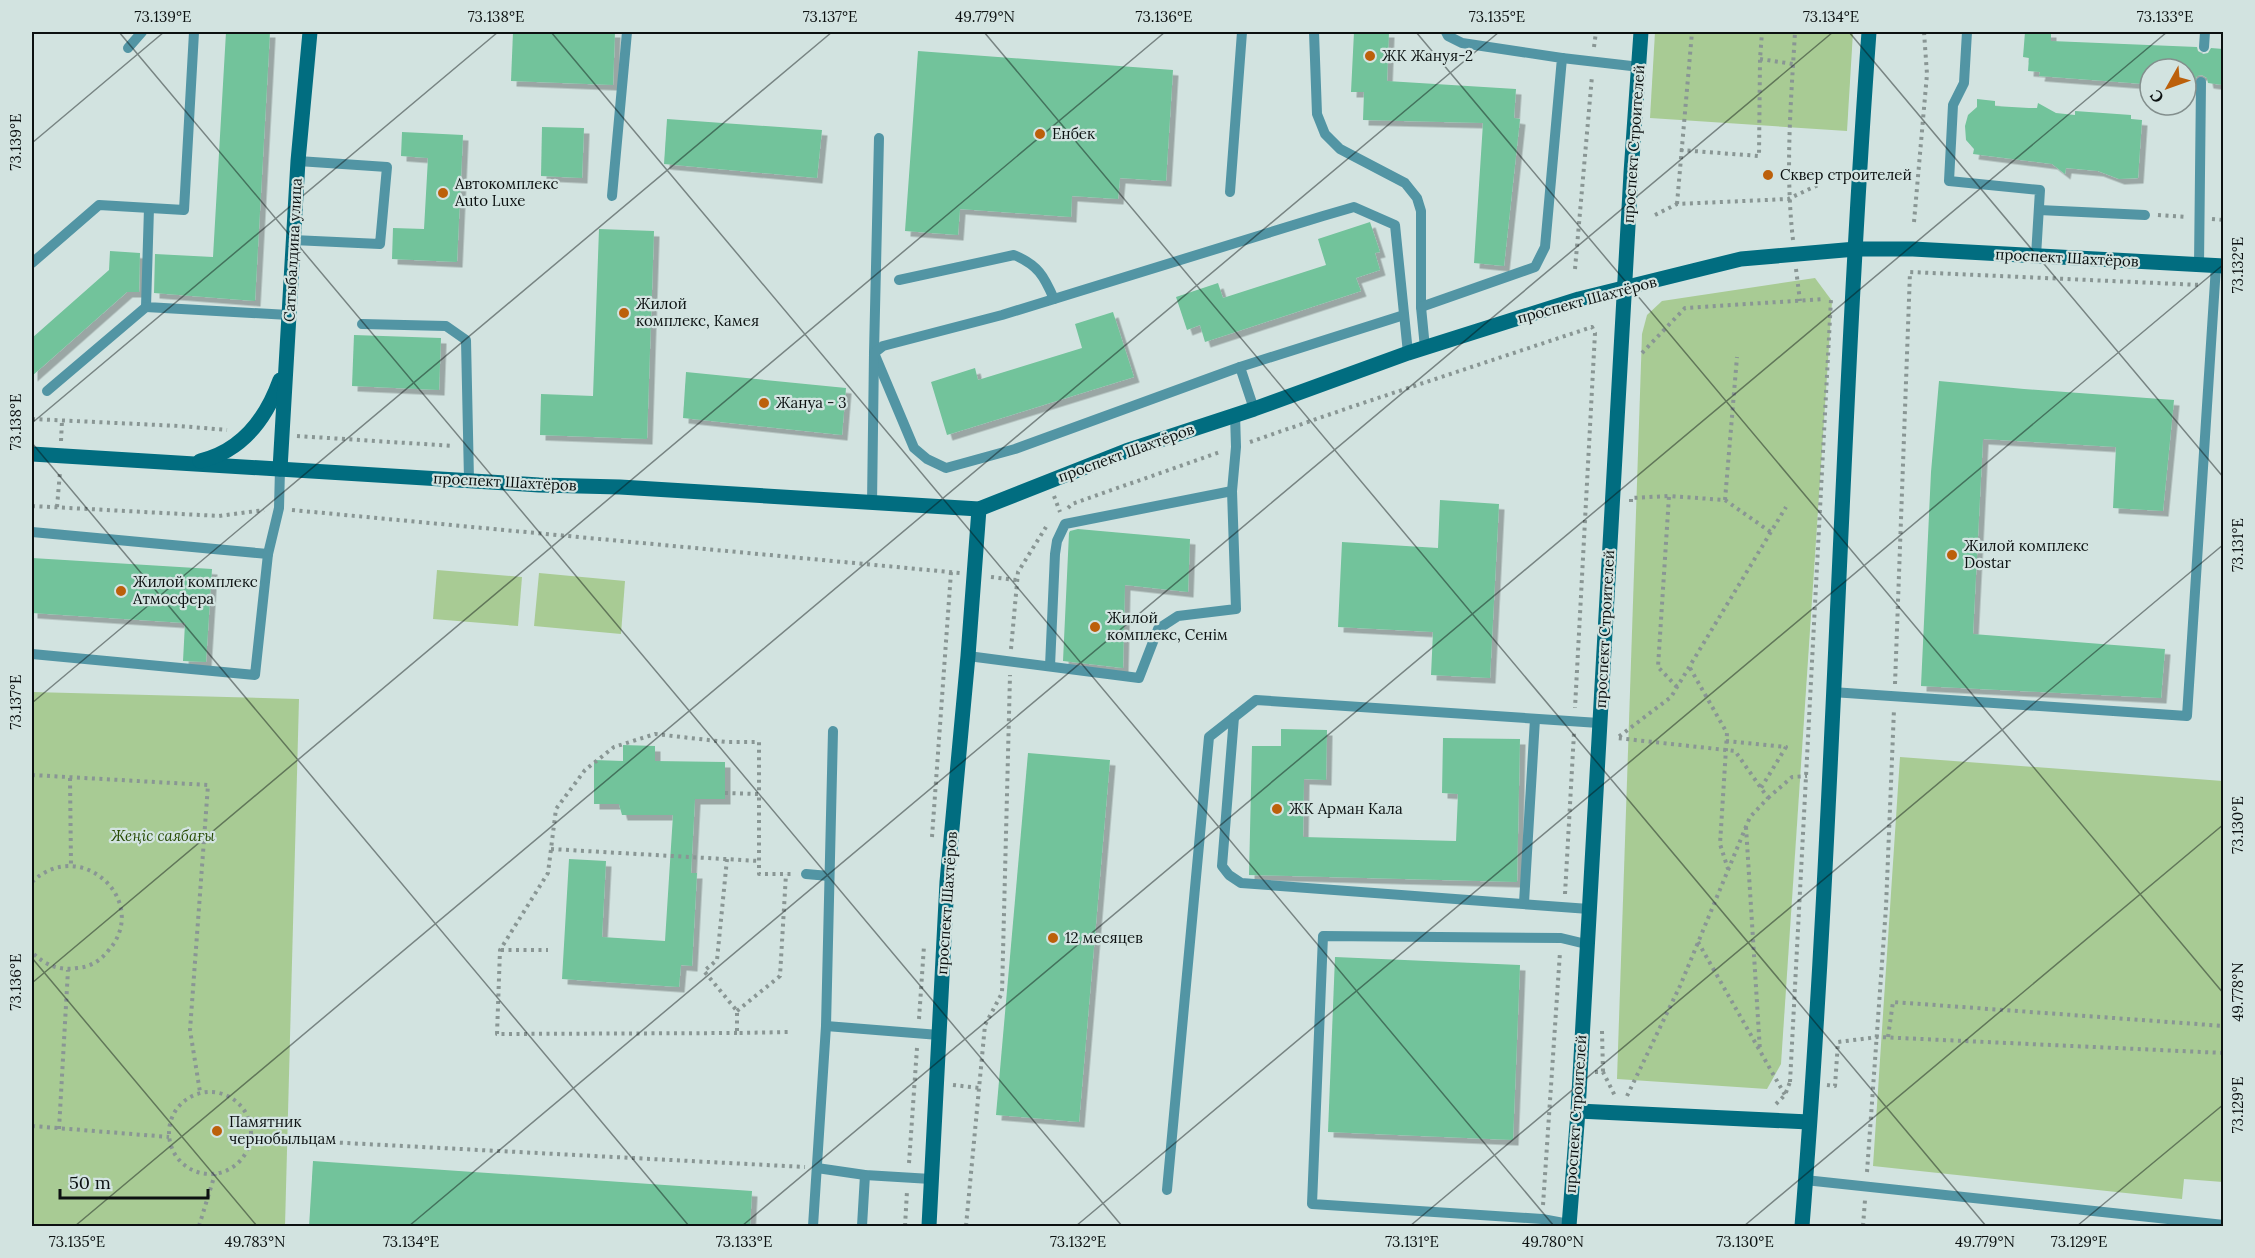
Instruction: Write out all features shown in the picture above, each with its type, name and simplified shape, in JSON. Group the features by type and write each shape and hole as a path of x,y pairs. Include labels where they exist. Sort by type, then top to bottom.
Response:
{"main road":[{"name":"Сатыбалдина улица","path":"280,469 298,161 310,32"},
{"name":"проспект Строителей","path":"1569,1225 1578,1111 1641,32"},
{"path":"1802,1227 1812,1083 1869,32"},
{"name":"проспект Шахтёров","path":"32,454 979,509 1126,451 1254,409 1408,353 1579,299 1742,260 1856,249 1913,249 2220,266"},
{"path":"190,464 221,454 237,445 250,432 273,400 286,366"},
{"name":"проспект Шахтёров","path":"929,1227 947,882 979,509"},
{"path":"1578,1111 1809,1122"}],"lane":[{"path":"128,48 142,32"},
{"path":"32,263 99,205 184,210 194,32"},
{"path":"612,196 627,32"},
{"path":"1230,192 1242,32"},
{"path":"1314,32 1317,114 1325,134 1340,149 1405,183 1418,198 1421,211 1421,307 1425,348"},
{"path":"1446,32 1448,36 1462,43 1593,63 1640,67"},
{"path":"1967,32 1964,83 1953,105 1949,182 2040,190 2036,256"},
{"path":"2204,47 2205,32"},
{"path":"1421,307 1535,267 1545,247 1562,58"},
{"path":"2199,265 2201,82"},
{"path":"872,504 879,138"},
{"path":"293,240 380,244 387,167 298,161"},
{"path":"874,353 883,346 1054,299 1354,207 1395,225 1408,353"},
{"path":"146,307 149,208"},
{"path":"2039,210 2145,214"},
{"path":"899,280 1014,255 1029,261 1045,278 1054,299"},
{"path":"1832,692 2187,716 2215,286 2220,266"},
{"path":"47,391 146,307 289,315"},
{"path":"874,353 914,448 927,459 946,468 1015,449 1240,368 1404,315"},
{"path":"362,324 446,326 466,340 468,480"},
{"path":"1240,368 1254,409"},
{"path":"968,656 1139,678 1158,629 1178,616 1236,609 1232,491 1236,447 1235,414"},
{"path":"32,654 255,675 268,554 279,508 280,469"},
{"path":"1050,666 1055,554 1057,541 1065,524 1232,491"},
{"path":"32,532 268,554"},
{"path":"1167,1190 1209,736 1256,700 1599,723"},
{"path":"1234,717 1222,866 1229,875 1241,883 1589,909"},
{"path":"1524,903 1535,719"},
{"path":"813,1227 826,1026 834,731"},
{"path":"806,874 829,876"},
{"path":"1569,1225 1542,1219 1312,1204 1323,936 1561,938 1586,944"},
{"path":"826,1026 939,1035"},
{"path":"817,1168 931,1179"},
{"path":"862,1227 865,1174"},
{"path":"1806,1180 2223,1225"}],"path":[{"path":"1575,269 1596,32"},
{"path":"1677,204 1692,32"},
{"path":"1680,150 1759,156 1762,32"},
{"path":"1788,199 1789,127 1795,32"},
{"path":"1914,222 1927,74 1924,32"},
{"path":"1760,59 1793,64"},
{"path":"1655,215 1677,204 1788,199 1818,185"},
{"path":"2145,214 2200,218"},
{"path":"1863,1227 1886,908 1910,272 2215,286"},
{"path":"1642,353 1685,308 1828,299 1807,776 1790,1082 1785,1095 1776,1105 1764,1104"},
{"path":"1564,907 1595,333 1592,327"},
{"path":"1725,500 1737,357"},
{"path":"32,419 180,426 250,432"},
{"path":"293,436 467,446"},
{"path":"1677,687 1658,667 1669,496 1725,500 1772,533"},
{"path":"32,506 219,516 279,508 1017,580"},
{"path":"1768,798 1735,751 1617,738 1671,697 1786,507"},
{"path":"1690,668 1726,733 1720,844 1728,869"},
{"path":"790,1032 497,1034 500,950 548,873 556,809 585,770 614,747 655,734 726,742 759,742 759,874 806,874"},
{"path":"1726,741 1786,747 1761,788"},
{"path":"32,775 208,785 190,1030 200,1092"},
{"path":"1637,1100 1625,1100 1680,986 1749,817 1792,777 1807,776"},
{"path":"70,778 71,865"},
{"path":"725,793 759,795"},
{"path":"1746,825 1760,1051"},
{"path":"551,849 759,861"},
{"path":"726,859 717,960 704,971 737,1011 737,1033"},
{"path":"32,882 40,874 55,867 71,865 89,869 104,879 115,893 121,910 121,928 114,945 102,958 86,967 68,970 52,967 38,959 32,952"},
{"path":"737,1011 780,976 786,874"},
{"path":"1542,1219 1561,938"},
{"path":"1698,942 1785,1095"},
{"path":"500,950 548,950"},
{"path":"59,1129 68,970"},
{"path":"1888,1037 1893,1002 2223,1026"},
{"path":"1602,1027 1603,1072 1618,1099"},
{"path":"1790,1082 1834,1086 1838,1042 1878,1036 2223,1053"},
{"path":"1552,1067 1603,1072"},
{"path":"213,1091 237,1102 246,1112 250,1125 250,1138 239,1162 228,1170 215,1174 190,1169 176,1155 168,1137 172,1114 180,1104 200,1092 213,1091"},
{"path":"32,1126 168,1137"},
{"path":"250,1138 817,1168"},
{"path":"199,1227 215,1174"}],"green space":[{"path":"1655,32 1853,32 1847,131 1650,118"},
{"path":"1815,278 1832,301 1781,1064 1767,1089 1617,1079 1642,334 1647,315 1662,301"},
{"path":"437,570 522,577 518,626 433,619"},
{"path":"539,573 625,581 621,634 534,626"},
{"name":"Жеңіс саябағы","path":"32,692 299,699 285,1226 32,1226"},
{"path":"1900,757 2223,781 2223,1182 2184,1179 2182,1199 1873,1166"}],"building":[{"path":"226,32 270,32 255,301 154,293 155,254 213,257"},
{"path":"513,32 615,32 613,85 511,81"},
{"path":"1354,32 1389,32 1387,81 1516,89 1514,118 1520,119 1504,266 1474,263 1483,123 1363,120 1364,92 1351,92"},
{"path":"2025,32 2051,32 2051,41 2197,47 2198,51 2203,54 2208,53 2211,48 2223,49 2223,85 2208,83 2207,78 2198,76 2198,57 2138,57 2138,84 2039,76 2040,72 2028,71 2029,58 2023,57"},
{"path":"918,51 1173,70 1166,181 1120,178 1118,199 1072,196 1071,217 960,209 958,235 905,231"},
{"path":"1977,99 1995,101 1995,106 2037,108 2038,103 2056,113 2075,115 2075,111 2131,115 2131,119 2142,120 2138,178 2119,179 2098,171 2066,168 2065,174 2052,164 1973,154 1974,149 1966,140 1965,126 1968,115 1977,107"},
{"path":"667,119 822,130 817,178 664,164"},
{"path":"542,127 584,128 582,178 541,176"},
{"name":"Автокомплекс Auto Luxe","path":"402,132 463,135 457,262 392,259 393,228 424,229 428,158 401,156"},
{"path":"1370,222 1380,252 1375,253 1380,270 1356,278 1361,291 1205,342 1200,325 1187,330 1176,297 1218,283 1223,298 1326,265 1318,239"},
{"name":"Жилой комплекс, Камея","path":"599,229 654,231 647,439 540,435 541,394 593,396"},
{"path":"110,251 140,253 139,292 127,292 32,376 32,338 109,270"},
{"path":"1113,312 1134,377 947,435 931,382 975,368 978,380 1082,348 1075,324"},
{"path":"354,335 441,338 439,390 352,386"},
{"name":"Жануа - 3","path":"686,372 846,388 842,435 683,418"},
{"path":"1939,381 2174,400 2163,511 2113,508 2116,447 1983,439 1973,634 2165,649 2161,698 1921,686 1931,472"},
{"path":"1440,500 1499,504 1490,678 1431,675 1433,632 1338,627 1342,542 1438,548"},
{"name":"Жилой комплекс, Сенiм","path":"1078,529 1190,539 1188,592 1125,585 1123,668 1063,661 1069,533"},
{"name":"Жилой комплекс Атмосфера","path":"32,558 212,569 206,662 183,661 185,623 32,613"},
{"name":"ЖК Арман Кала","path":"1281,729 1327,730 1326,780 1304,779 1303,837 1456,841 1458,794 1442,793 1443,738 1520,739 1517,882 1249,875 1252,746 1281,746"},
{"path":"623,745 655,746 655,761 725,762 725,799 695,799 691,873 697,873 692,966 681,965 679,987 562,979 569,859 606,861 602,937 665,941 673,815 622,815 619,804 594,804 594,760 623,761"},
{"name":"12 месяцев","path":"1028,753 1110,760 1079,1122 996,1115"},
{"path":"1335,957 1520,965 1513,1140 1328,1132"},
{"path":"313,1161 752,1191 750,1227 309,1227"}],"place":[{"name":"ЖК Жануя-2","path":"1370,56"},
{"name":"Енбек","path":"1040,134"},
{"name":"Сквер строителей","path":"1768,175"},
{"name":"Автокомплекс Auto Luxe","path":"443,193"},
{"name":"Жилой комплекс, Камея","path":"624,313"},
{"name":"Жануа - 3","path":"764,403"},
{"name":"Жилой комплекс Dostar","path":"1952,555"},
{"name":"Жилой комплекс Атмосфера","path":"121,591"},
{"name":"Жилой комплекс, Сенiм","path":"1095,627"},
{"name":"ЖК Арман Кала","path":"1277,809"},
{"name":"12 месяцев","path":"1053,938"},
{"name":"Памятник чернобыльцам","path":"217,1131"}]}
